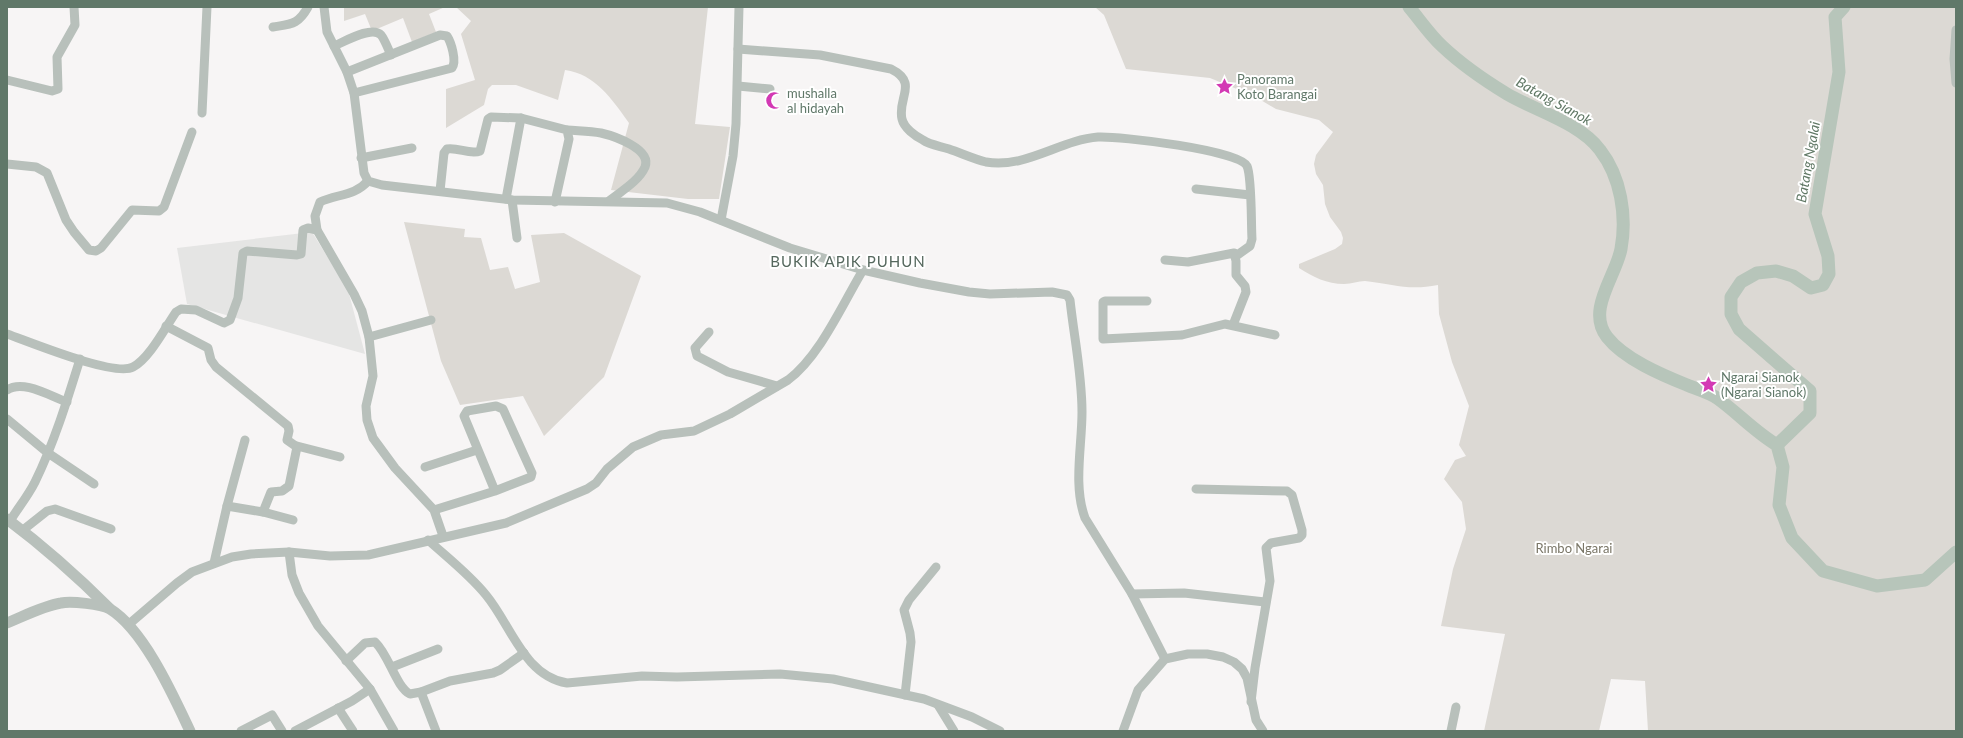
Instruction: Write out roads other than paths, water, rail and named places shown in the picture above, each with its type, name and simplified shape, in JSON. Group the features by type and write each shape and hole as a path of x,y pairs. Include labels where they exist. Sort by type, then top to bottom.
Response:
{"street":[{"path":"7,80 52,91 58,89 57,57 75,25 74,7"},
{"path":"202,113 207,7"},
{"path":"273,27 294,24 301,18 308,7"},
{"path":"324,7 327,32 347,72 354,93 361,158 364,173 368,181 382,185 509,200 667,203 721,220 790,248 863,270 969,292 990,294 1052,292 1067,295 1070,300 1081,393 1079,490 1081,508 1094,534 1110,555 1132,594 1165,659"},
{"path":"721,220 733,156 738,86 739,7"},
{"path":"1956,30 1954,59 1956,83"},
{"path":"334,46 369,32 376,32 381,35 391,55"},
{"path":"347,72 440,35 444,35 449,39 454,65 450,69 354,93"},
{"path":"738,49 820,55 891,69 899,73 904,79 906,87 902,120 906,128 923,141 986,162 1018,160 1097,137 1203,149 1239,158 1248,167 1252,239 1250,246 1236,256"},
{"path":"738,86 770,89"},
{"path":"440,191 444,153 447,149 453,148 476,152 480,151 488,119 491,117 521,118 568,130 599,132 613,136 634,146 645,156 644,168 638,176 609,201"},
{"path":"517,238 509,200 521,118"},
{"path":"555,202 569,139 568,130"},
{"path":"7,164 36,167 47,173 66,220 89,250 96,251 101,248 132,210 159,210 164,207 192,132"},
{"path":"361,158 412,148"},
{"path":"368,181 361,189 352,193 320,202 315,216 317,230 354,294 362,311 369,337 373,376 366,406 367,420 374,438 395,468 434,510 443,536"},
{"path":"1196,189 1250,195"},
{"path":"7,334 102,367 119,370 132,368 143,360 166,326 181,309 196,310 218,321 227,323 230,320 238,298 243,253 247,251 301,254 303,230 308,228 317,230"},
{"path":"1165,260 1188,262 1230,253 1236,256"},
{"path":"1233,325 1246,292 1242,281 1236,275 1236,256"},
{"path":"128,625 192,572 232,557 251,554 289,552 349,557 368,555 443,536 477,531 506,523 560,502 596,483 607,469 634,446 661,435 694,431 730,414 800,371 812,357 863,270"},
{"path":"1147,300 1103,302 1103,339 1182,335 1218,325 1233,325 1275,335"},
{"path":"369,337 431,320"},
{"path":"166,326 208,348 211,360 216,367 288,426 290,431 287,440 297,446 340,457"},
{"path":"709,332 695,348 697,356 728,372 777,386"},
{"path":"80,359 67,402 48,453 34,484 9,520 23,530 85,584 108,608 128,625 158,668 190,731"},
{"path":"7,390 13,386 24,386 67,402"},
{"path":"434,510 496,491 528,479 532,473 500,407 467,411 465,413 477,450 496,491"},
{"path":"7,419 48,453 94,484"},
{"path":"214,563 227,506 245,440"},
{"path":"263,512 271,492 282,491 289,486 297,446"},
{"path":"426,467 477,450"},
{"path":"1196,489 1287,491 1292,495 1302,530 1302,535 1299,538 1271,543 1266,548 1270,581 1254,668 1251,702"},
{"path":"227,506 263,512 293,520"},
{"path":"23,530 47,511 55,509 111,529"},
{"path":"428,540 487,596 524,653 537,669 557,682 567,683 642,676 677,677 780,674 833,679 905,695 938,705 972,717 1000,731"},
{"path":"289,552 292,575 299,593 318,626 370,689 394,731"},
{"path":"905,695 910,633 904,610 909,600 936,567"},
{"path":"72,602 85,584"},
{"path":"1132,594 1184,593 1266,602"},
{"path":"7,623 49,606 72,602 108,608"},
{"path":"346,661 365,643 375,642 382,648 405,691 410,694 421,692 450,681 496,672 524,653"},
{"path":"392,667 438,648"},
{"path":"1123,731 1138,690 1165,659 1188,654 1207,654 1223,657 1234,662 1242,669 1246,678 1256,720 1263,731"},
{"path":"295,731 352,701 370,689"},
{"path":"421,692 436,731"},
{"path":"938,705 954,731"},
{"path":"1451,731 1456,707"},
{"path":"338,708 353,731"},
{"path":"241,731 272,715 282,731"}],"waterway":[{"name":"Batang Sianok","path":"1409,7 1438,42 1465,66 1507,94 1557,118 1581,132 1600,150 1613,172 1621,197 1623,210 1623,236 1621,249 1601,304 1601,327 1614,345 1633,359 1644,366 1713,396 1777,445 1783,467 1779,505 1792,538 1823,571 1877,586 1925,580 1956,552"},
{"name":"Batang Ngalai","path":"1777,445 1810,413 1810,391 1739,329 1731,314 1731,297 1741,282 1757,273 1776,271 1793,276 1811,288 1823,285 1829,274 1828,256 1815,214 1839,72 1835,17 1844,7"}],"place":[{"name":"Panorama Koto Barangai","path":"1224,86"},
{"name":"mushalla al hidayah","path":"774,100"},
{"name":"Ngarai Sianok (Ngarai Sianok)","path":"1708,384"}],"district":[{"name":"BUKIK APIK PUHUN","path":"848,262"}],"park label":[{"name":"Rimbo Ngarai","path":"1574,548"}]}
